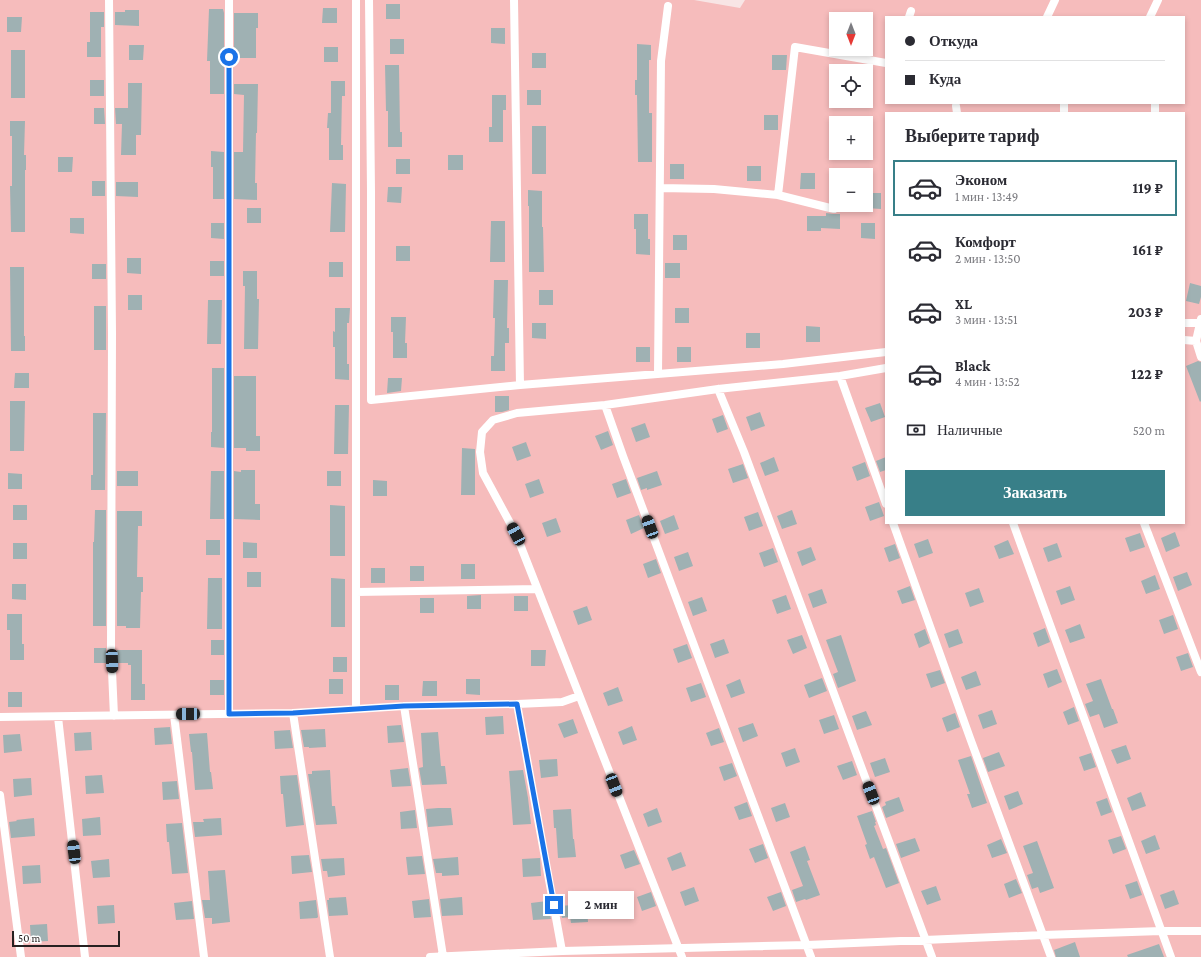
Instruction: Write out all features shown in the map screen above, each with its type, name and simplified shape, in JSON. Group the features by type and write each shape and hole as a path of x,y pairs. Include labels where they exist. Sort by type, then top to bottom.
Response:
{"lane":[{"path":"109,0 112,341 112,648 114,716"},
{"path":"229,0 229,714"},
{"path":"356,0 356,709"},
{"path":"369,0 371,400 520,385 782,364 885,352"},
{"path":"514,0 520,385"},
{"path":"1048,16 1055,0"},
{"path":"1150,16 1158,0"},
{"path":"658,374 661,61 668,6"},
{"path":"778,195 796,47 885,63"},
{"path":"660,188 714,189 778,195 829,208"},
{"path":"1185,323 1201,322 1196,341 1201,357"},
{"path":"1185,340 1196,341"},
{"path":"682,957 516,534 483,473 480,452 482,432 493,420 517,414 605,405 718,389 840,376 885,368"},
{"path":"840,376 885,501"},
{"path":"718,389 744,452 932,957"},
{"path":"605,405 811,957"},
{"path":"893,524 1051,957"},
{"path":"1013,524 1171,957"},
{"path":"1144,524 1201,672"},
{"path":"356,592 537,589"},
{"path":"0,717 293,713 404,706 562,702 579,696"},
{"path":"517,704 562,951"},
{"path":"404,706 443,956"},
{"path":"293,713 330,957"},
{"path":"174,715 204,957"},
{"path":"58,717 85,957"},
{"path":"0,795 21,957"},
{"path":"430,957 505,955 562,951 806,945 1043,935 1201,931"}],"shaded area":[{"path":"0,0 694,0 740,8 745,0 1201,0 1201,957 0,957"}],"building":[{"path":"386,4 400,4 400,19 386,19"},
{"path":"323,8 337,8 337,23 322,23"},
{"path":"209,9 223,9 224,13 224,94 210,94 210,61 207,61"},
{"path":"125,10 139,10 139,26 115,25 115,12 125,12"},
{"path":"90,12 104,12 104,27 101,27 101,57 87,57 87,42 90,42"},
{"path":"234,13 258,13 258,28 256,28 256,58 234,58"},
{"path":"7,17 22,17 21,32 7,32"},
{"path":"491,28 505,28 505,44 491,43"},
{"path":"390,39 404,39 404,54 390,54"},
{"path":"637,44 651,45 651,60 649,60 649,113 652,113 652,162 638,162 637,95 635,95 635,80 637,80"},
{"path":"129,45 144,45 143,60 129,60"},
{"path":"324,47 338,47 338,62 324,62"},
{"path":"11,50 25,50 25,98 11,98"},
{"path":"532,53 546,53 546,68 532,68"},
{"path":"772,55 787,55 786,70 772,70"},
{"path":"385,65 399,65 400,132 402,132 402,147 388,147 388,111 386,111"},
{"path":"90,80 104,80 104,96 90,96"},
{"path":"331,81 345,81 345,96 342,96 341,145 343,145 343,160 329,160 329,128 327,128 328,113 331,113"},
{"path":"128,83 142,83 141,135 136,135 136,155 121,155 122,124 116,124 115,108 128,108"},
{"path":"234,84 258,84 255,183 257,183 257,200 234,199 234,152 243,152 244,95 234,94"},
{"path":"527,90 541,90 541,105 527,105"},
{"path":"492,95 506,95 506,110 503,110 503,142 489,142 489,127 492,127"},
{"path":"94,108 104,108 105,124 94,124"},
{"path":"764,115 778,115 778,130 764,130"},
{"path":"10,121 25,121 25,232 11,232 10,186 12,186 12,136 10,136"},
{"path":"532,126 546,126 546,174 532,174"},
{"path":"211,151 224,152 224,199 213,199 213,167 211,167"},
{"path":"448,155 463,155 463,170 448,170"},
{"path":"58,157 73,157 72,172 58,172"},
{"path":"396,159 410,159 410,174 396,174"},
{"path":"670,164 684,164 684,179 670,179"},
{"path":"747,166 761,166 761,181 747,181"},
{"path":"801,173 815,173 815,189 800,189"},
{"path":"92,181 105,181 105,196 92,196"},
{"path":"116,182 138,182 138,197 116,196"},
{"path":"332,183 346,184 345,232 330,232"},
{"path":"388,187 402,187 401,203 387,202"},
{"path":"528,190 542,191 544,272 529,272"},
{"path":"873,193 881,193 881,209 873,208"},
{"path":"247,208 261,208 261,223 247,223"},
{"path":"826,213 840,214 840,229 821,228 821,231 807,231 807,216 826,216"},
{"path":"634,214 648,214 648,239 650,239 650,255 636,254 636,229 634,229"},
{"path":"70,218 84,218 84,234 70,233"},
{"path":"491,221 505,221 505,262 490,262"},
{"path":"211,223 224,223 224,239 211,238"},
{"path":"861,223 875,223 875,239 861,238"},
{"path":"673,235 687,235 687,250 673,250"},
{"path":"396,246 410,246 410,261 396,261"},
{"path":"127,258 141,258 141,274 127,273"},
{"path":"210,261 224,261 224,276 210,276"},
{"path":"329,262 343,262 343,277 329,277"},
{"path":"665,263 680,263 680,278 665,278"},
{"path":"92,264 106,264 106,279 92,279"},
{"path":"10,267 24,267 25,351 11,351"},
{"path":"243,271 257,271 257,299 259,299 258,349 244,349 245,286 243,286"},
{"path":"494,280 508,280 507,328 509,328 509,343 505,343 505,371 491,371 491,356 494,356"},
{"path":"1190,283 1201,286 1201,297 1199,304 1186,301"},
{"path":"539,290 553,290 553,305 539,305"},
{"path":"128,295 142,295 142,310 128,310"},
{"path":"208,300 222,300 221,344 207,344"},
{"path":"94,306 106,306 106,350 94,350"},
{"path":"335,308 350,308 349,323 347,323 347,364 349,364 349,380 335,379 335,347 333,347 333,331 335,332"},
{"path":"675,308 689,308 689,323 675,323"},
{"path":"391,317 406,317 405,343 407,343 407,358 393,358 393,332 391,332"},
{"path":"532,323 546,323 546,339 532,338"},
{"path":"806,326 820,327 820,342 806,342"},
{"path":"746,333 760,333 760,348 746,348"},
{"path":"636,347 650,347 650,362 636,362"},
{"path":"677,347 691,347 691,362 677,362"},
{"path":"1198,361 1201,362 1200,402 1186,366"},
{"path":"212,368 224,368 224,448 211,447"},
{"path":"15,373 29,373 29,388 14,388"},
{"path":"234,376 256,376 256,436 260,436 260,451 246,451 246,448 234,448"},
{"path":"388,378 402,378 401,391 387,393"},
{"path":"495,396 509,396 509,410 495,412"},
{"path":"10,401 25,401 24,451 10,451"},
{"path":"880,403 885,417 871,422 865,408"},
{"path":"335,405 349,405 348,454 334,454"},
{"path":"760,412 765,426 751,431 746,417"},
{"path":"93,413 106,413 105,490 91,490 91,475 93,475"},
{"path":"723,415 728,429 717,433 712,419"},
{"path":"645,423 650,437 636,442 631,428"},
{"path":"608,431 613,445 601,450 595,436"},
{"path":"526,442 531,456 517,461 512,447"},
{"path":"462,448 475,449 475,495 461,495"},
{"path":"774,457 779,471 765,476 760,463"},
{"path":"885,457 885,470 880,472 876,461"},
{"path":"865,462 870,476 857,481 852,467"},
{"path":"743,464 748,478 733,483 728,469"},
{"path":"241,470 255,470 255,504 260,504 260,520 234,519 234,471 241,472"},
{"path":"117,471 138,471 138,486 117,486"},
{"path":"211,471 224,471 224,519 210,519"},
{"path":"327,471 341,471 341,486 327,486"},
{"path":"657,471 662,485 647,490 647,488 641,490 637,478"},
{"path":"8,473 22,474 22,489 8,489"},
{"path":"539,479 544,493 530,498 525,484"},
{"path":"626,479 631,493 617,498 612,484"},
{"path":"373,480 387,481 387,496 373,496"},
{"path":"879,502 884,516 870,521 865,507"},
{"path":"13,505 27,505 27,520 13,520"},
{"path":"330,505 345,506 345,556 330,556"},
{"path":"95,510 106,510 106,626 93,626 93,542"},
{"path":"792,510 797,524 782,529 777,516"},
{"path":"117,511 142,511 142,526 138,526 137,577 143,577 140,628 126,628 126,626 117,626"},
{"path":"758,512 763,526 749,531 744,517"},
{"path":"639,515 644,528 631,534 626,520"},
{"path":"674,515 679,529 665,534 660,521"},
{"path":"556,518 561,532 547,537 542,523"},
{"path":"1175,532 1180,546 1166,552 1161,538"},
{"path":"1140,533 1145,547 1130,552 1125,538"},
{"path":"928,539 933,553 919,558 914,544"},
{"path":"206,540 220,540 220,555 206,555"},
{"path":"1008,540 1014,554 999,559 994,546"},
{"path":"243,542 257,543 257,558 243,558"},
{"path":"13,543 27,543 27,559 13,559"},
{"path":"1057,543 1062,557 1048,562 1043,548"},
{"path":"895,544 900,558 889,562 884,548"},
{"path":"811,547 816,560 802,566 797,552"},
{"path":"773,548 778,562 764,567 759,553"},
{"path":"688,552 693,566 679,571 674,557"},
{"path":"656,559 661,573 648,578 643,564"},
{"path":"461,564 475,564 475,579 461,579"},
{"path":"410,566 424,566 424,581 410,581"},
{"path":"371,568 385,568 385,583 371,583"},
{"path":"247,572 261,572 261,587 247,587"},
{"path":"1187,572 1192,585 1178,591 1173,577"},
{"path":"1155,575 1160,589 1146,594 1141,581"},
{"path":"208,578 222,578 222,629 207,629"},
{"path":"331,578 345,579 345,627 331,627"},
{"path":"12,584 26,584 26,600 12,599"},
{"path":"910,586 915,600 902,604 897,591"},
{"path":"1070,586 1075,600 1061,605 1056,591"},
{"path":"979,588 984,602 970,607 965,593"},
{"path":"822,589 827,603 813,608 808,594"},
{"path":"481,595 481,609 467,609 467,596"},
{"path":"786,595 791,609 777,614 772,600"},
{"path":"514,596 528,596 528,611 514,611"},
{"path":"702,597 707,611 693,616 688,602"},
{"path":"420,598 434,598 434,613 420,613"},
{"path":"587,606 592,620 578,625 573,611"},
{"path":"7,614 22,614 22,644 24,644 24,660 10,660 10,630 7,630"},
{"path":"1173,615 1178,629 1164,634 1159,620"},
{"path":"1080,624 1085,638 1070,643 1065,630"},
{"path":"1045,628 1050,642 1038,647 1033,633"},
{"path":"925,629 930,643 919,648 914,634"},
{"path":"958,629 963,643 949,648 944,634"},
{"path":"802,635 807,648 793,654 787,640"},
{"path":"841,635 856,681 838,688 833,674 838,672 826,640"},
{"path":"724,639 729,653 715,658 710,644"},
{"path":"211,640 224,640 224,655 211,655"},
{"path":"687,644 692,658 678,663 673,649"},
{"path":"94,648 106,648 106,663 94,663"},
{"path":"117,650 142,650 142,684 145,684 145,700 131,700 131,665 128,665 128,663 117,663"},
{"path":"531,650 546,650 545,666 531,666"},
{"path":"1188,653 1193,667 1181,671 1176,657"},
{"path":"333,657 347,657 347,672 333,672"},
{"path":"1057,669 1062,682 1048,688 1043,674"},
{"path":"940,670 945,683 931,688 926,674"},
{"path":"976,671 981,685 966,690 961,677"},
{"path":"822,678 827,691 809,698 804,685"},
{"path":"329,679 343,679 343,694 329,694"},
{"path":"466,679 480,679 480,695 466,694"},
{"path":"740,679 745,693 731,698 726,685"},
{"path":"1101,679 1118,723 1104,728 1099,714 1090,717 1085,704 1093,701 1086,684"},
{"path":"210,680 224,680 224,695 210,695"},
{"path":"423,681 437,681 437,696 422,696"},
{"path":"701,683 706,697 691,702 686,688"},
{"path":"385,685 399,685 399,700 385,700"},
{"path":"618,687 623,701 608,706 603,693"},
{"path":"8,692 22,692 22,707 8,707"},
{"path":"1074,707 1079,721 1068,725 1063,712"},
{"path":"992,710 997,724 983,729 978,715"},
{"path":"866,711 872,725 857,730 852,716"},
{"path":"955,713 960,727 947,732 942,718"},
{"path":"834,715 839,729 824,734 819,720"},
{"path":"503,716 504,734 486,735 485,717"},
{"path":"573,719 578,733 564,738 558,724"},
{"path":"753,723 758,736 743,742 738,728"},
{"path":"401,725 404,742 388,743 387,726"},
{"path":"632,726 637,740 623,745 618,732"},
{"path":"170,727 172,744 155,745 154,728"},
{"path":"719,728 724,742 711,746 706,733"},
{"path":"325,729 326,747 304,747 301,730"},
{"path":"290,730 293,748 275,749 274,731"},
{"path":"91,732 92,750 75,751 74,733"},
{"path":"438,732 441,766 445,766 447,784 422,785 419,768 423,767 421,733"},
{"path":"207,733 213,789 195,790 189,734"},
{"path":"20,734 22,751 4,753 3,735"},
{"path":"1126,745 1131,759 1117,764 1111,750"},
{"path":"795,748 800,762 786,767 781,753"},
{"path":"999,752 1005,766 988,772 983,758"},
{"path":"1091,753 1096,767 1084,771 1079,757"},
{"path":"971,756 987,803 972,808 967,794 970,794 958,760"},
{"path":"885,758 890,772 875,777 870,763"},
{"path":"557,759 558,776 541,778 539,760"},
{"path":"852,761 857,775 843,780 837,766"},
{"path":"732,763 737,776 724,781 719,767"},
{"path":"408,768 411,786 392,787 390,770"},
{"path":"330,770 332,806 335,806 337,824 316,825 308,774 312,774 312,771"},
{"path":"523,770 531,824 513,825 509,771"},
{"path":"102,775 104,793 86,794 85,776"},
{"path":"297,775 304,825 286,827 280,776"},
{"path":"31,778 32,795 14,797 13,779"},
{"path":"177,781 179,799 163,800 162,782"},
{"path":"1018,791 1023,804 1009,810 1004,796"},
{"path":"1141,792 1146,806 1132,811 1127,798"},
{"path":"899,797 904,811 886,818 882,807 886,805 885,802"},
{"path":"1107,798 1112,812 1101,816 1096,802"},
{"path":"747,802 752,816 739,820 734,807"},
{"path":"785,803 790,817 776,822 771,808"},
{"path":"451,808 453,825 428,827 426,809"},
{"path":"657,808 662,822 648,827 643,814"},
{"path":"571,809 576,857 558,858 553,810"},
{"path":"415,810 417,828 401,829 400,812"},
{"path":"872,811 876,822 876,825 874,826 883,849 886,848 899,883 886,888 874,857 870,859 865,845 867,844 857,816"},
{"path":"100,817 101,835 83,836 82,819"},
{"path":"34,818 35,836 11,838 9,822"},
{"path":"221,818 222,835 195,837 193,822 204,822 203,819"},
{"path":"182,823 188,873 172,874 166,824"},
{"path":"1155,835 1160,849 1146,854 1141,841"},
{"path":"1121,836 1126,849 1113,854 1108,840"},
{"path":"915,838 920,851 901,858 896,844"},
{"path":"1001,839 1007,853 992,858 987,845"},
{"path":"1037,841 1054,888 1040,893 1038,887 1032,889 1027,875 1033,873 1023,846"},
{"path":"763,844 768,858 755,863 749,849"},
{"path":"805,846 810,860 807,861 820,895 796,902 792,890 803,886 790,852"},
{"path":"634,850 640,864 625,869 620,855"},
{"path":"681,852 686,866 672,871 667,858"},
{"path":"309,855 312,872 292,874 291,856"},
{"path":"422,856 425,874 408,875 406,857"},
{"path":"458,857 459,875 442,876 442,873 436,873 433,859"},
{"path":"344,858 345,875 328,877 327,871 323,871 321,859"},
{"path":"540,858 541,876 523,877 522,859"},
{"path":"109,859 110,877 93,878 91,861"},
{"path":"40,865 41,883 23,884 22,866"},
{"path":"225,870 230,922 212,924 212,918 205,918 202,900 210,900 208,871"},
{"path":"1016,879 1022,893 1009,898 1004,884"},
{"path":"1137,881 1142,895 1130,899 1125,885"},
{"path":"936,886 941,900 927,905 921,891"},
{"path":"694,887 699,901 685,906 680,892"},
{"path":"1174,890 1179,904 1165,909 1160,895"},
{"path":"651,892 656,906 642,911 637,897"},
{"path":"781,892 786,906 773,911 767,897"},
{"path":"346,897 348,915 329,916 327,900 329,900 329,898"},
{"path":"462,897 463,915 442,916 440,899"},
{"path":"429,899 431,917 414,918 412,901"},
{"path":"316,900 318,917 300,919 299,902"},
{"path":"192,901 194,919 176,920 174,903"},
{"path":"547,901 551,919 533,920 531,903"},
{"path":"587,904 588,922 571,923 570,917 562,918 559,906"},
{"path":"114,905 115,923 98,924 97,906"},
{"path":"47,924 48,941 31,942 30,925"},
{"path":"1075,942 1080,957 1056,957 1054,950"},
{"path":"1159,944 1164,957 1128,957 1127,955"}],"route":[{"path":"229,57 229,714 293,713 404,706 517,704 554,905"}]}
